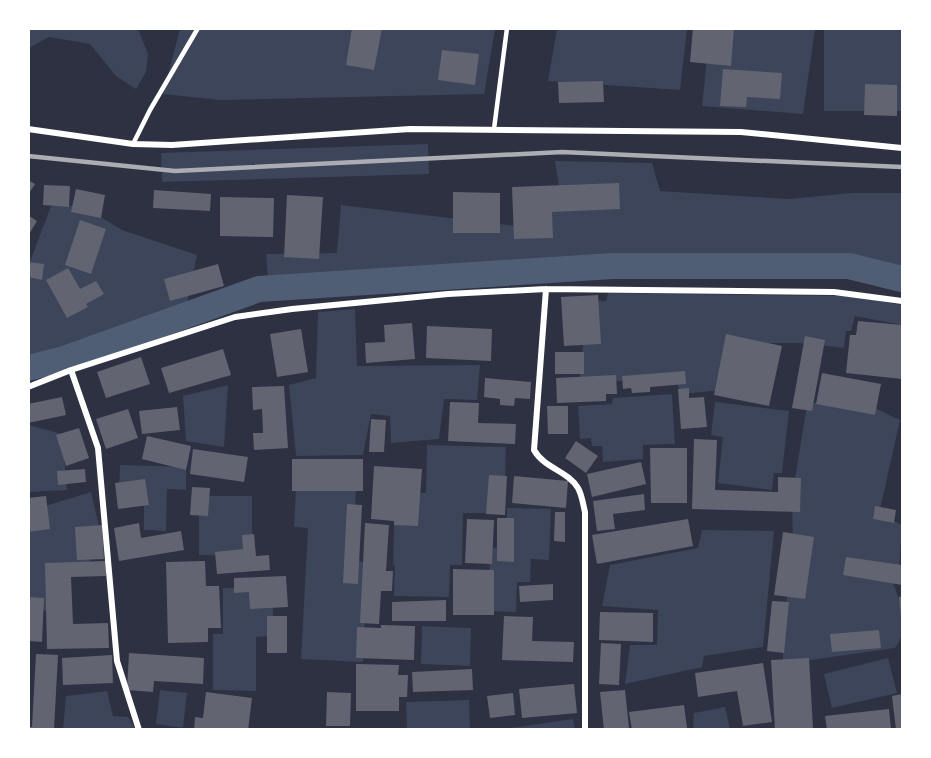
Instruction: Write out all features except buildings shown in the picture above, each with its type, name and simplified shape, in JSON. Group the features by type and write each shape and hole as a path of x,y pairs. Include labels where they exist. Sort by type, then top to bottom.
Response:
{"street":[{"path":"28,129 133,144 172,146 410,129 494,129 741,132 903,148"},
{"path":"546,288 534,450 538,457 577,487 585,512 585,729"},
{"path":"28,387 71,370 235,317 292,309 448,294 546,288 834,292 903,302"},
{"path":"71,370 98,448 117,661 139,729"}],"lane":[{"path":"133,144 198,28"},
{"path":"494,129 507,28"}],"shaded area":[{"path":"29,28 138,29 148,54 146,72 136,89 116,76 90,44 49,37 29,48"},
{"path":"180,29 495,29 484,94 220,100 163,94"},
{"path":"557,29 687,29 680,90 548,81"},
{"path":"710,29 815,29 803,114 702,106"},
{"path":"824,29 902,29 902,111 824,111"},
{"path":"428,144 429,174 162,182 161,153"},
{"path":"555,161 652,163 660,191 788,199 852,193 902,193 902,266 850,261 609,259 460,267 268,282 266,254 337,253 341,205 525,227 561,200"},
{"path":"51,206 82,206 122,230 197,255 187,303 69,349 29,361 28,267"},
{"path":"608,293 850,296 902,305 902,325 855,316 851,331 846,331 844,348 799,343 730,343 722,390 681,394 675,378 579,383 588,300 606,301"},
{"path":"355,309 357,366 480,365 477,400 444,399 439,439 391,443 390,416 371,414 363,455 296,456 289,385 316,378 318,312"},
{"path":"228,385 224,447 186,441 183,396"},
{"path":"672,394 675,444 643,445 643,459 603,462 602,446 592,446 591,438 580,439 578,406 612,404 613,398"},
{"path":"846,394 900,420 879,514 902,525 899,570 892,580 902,607 902,636 895,648 783,665 783,627 793,554 792,497 807,405"},
{"path":"715,402 789,411 782,473 774,473 772,490 718,483 723,437 711,435"},
{"path":"28,425 62,434 67,490 29,492"},
{"path":"427,445 506,447 504,513 463,513 462,565 450,565 449,597 394,596 395,492 426,493"},
{"path":"120,465 186,467 186,490 167,489 166,531 144,530 144,499 119,498"},
{"path":"297,468 357,471 352,561 368,562 363,662 301,659 308,528 294,527"},
{"path":"91,492 100,531 86,571 59,571 58,612 29,609 29,511"},
{"path":"199,496 252,496 252,556 199,555"},
{"path":"507,508 551,509 549,560 531,559 530,582 517,582 516,612 488,611 490,548 506,548"},
{"path":"702,530 774,531 763,647 704,656 702,667 625,684 630,645 657,645 658,610 602,606 610,565 698,548"},
{"path":"223,588 273,588 273,636 256,637 256,691 213,690 213,634 223,634"},
{"path":"422,626 471,628 470,666 421,664"},
{"path":"888,658 897,693 832,708 824,674"},
{"path":"160,690 187,693 183,728 156,724"},
{"path":"107,691 113,716 128,717 136,730 63,730 66,696"},
{"path":"469,700 470,729 407,729 406,702"},
{"path":"725,707 730,729 693,729 694,713"},
{"path":"573,719 575,729 504,729"}],"waterway":[{"path":"28,368 64,359 259,289 612,266 849,266 902,279"}],"railway":[{"path":"28,156 175,171 562,152 902,167"}]}
